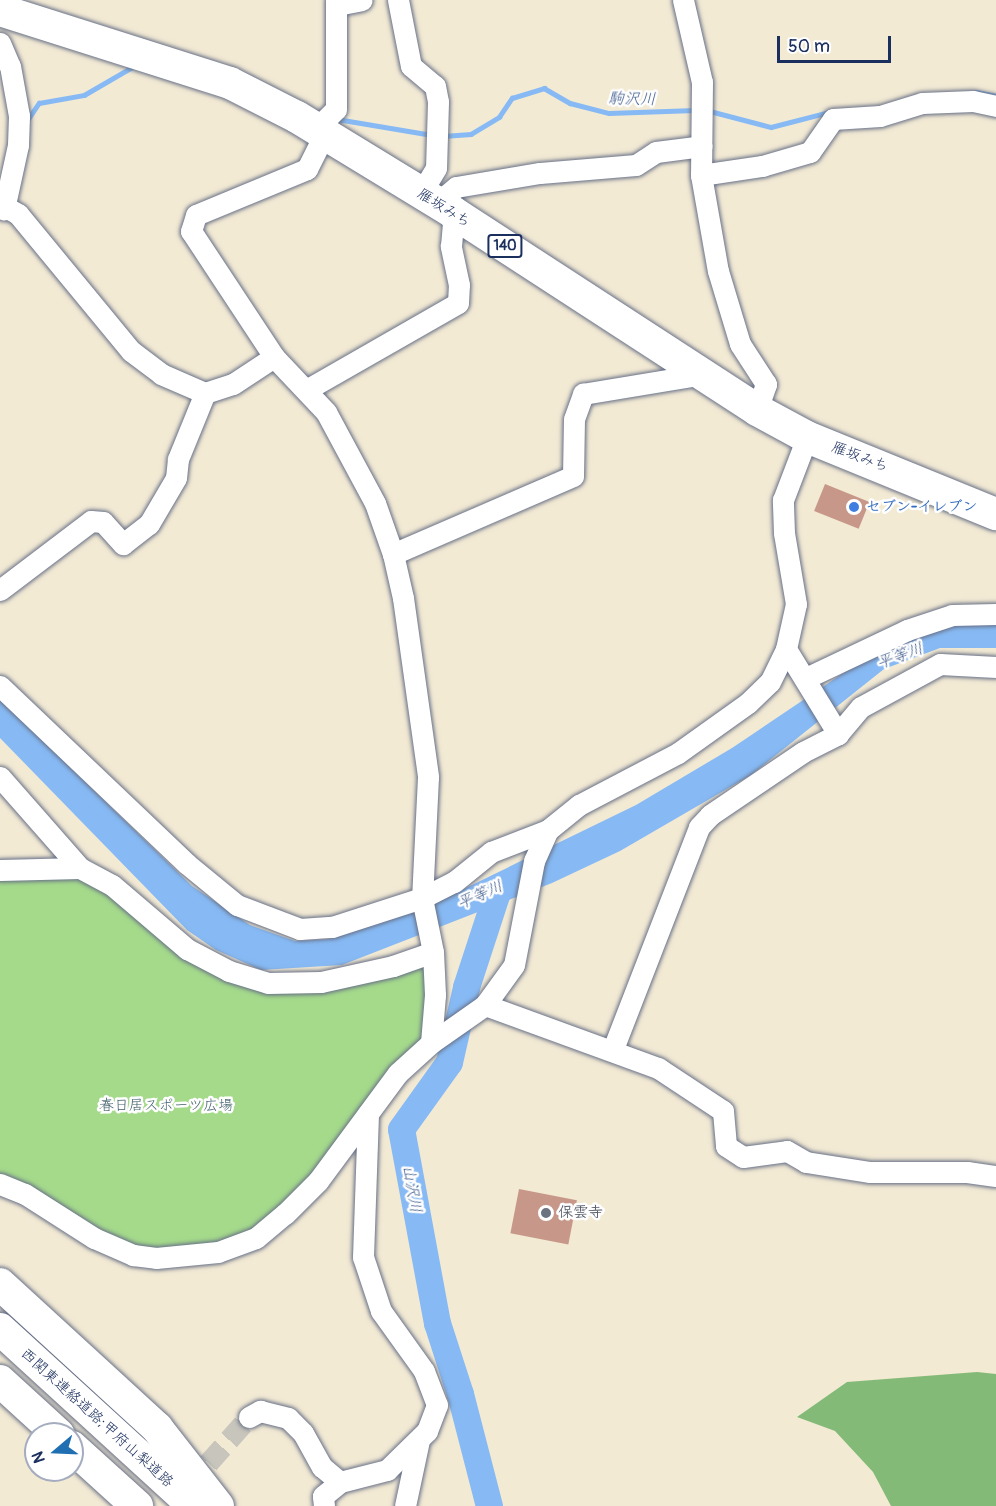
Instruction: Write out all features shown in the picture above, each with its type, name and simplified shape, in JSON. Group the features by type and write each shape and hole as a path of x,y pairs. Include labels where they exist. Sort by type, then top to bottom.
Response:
{"highway":[{"name":"雁坂みち","path":"0,10 230,83 328,121 438,203 698,375 757,410 807,437 996,514"},
{"path":"0,1284 157,1428 218,1506"},
{"name":"西関東連絡道路;甲府山梨道路","path":"0,1329 194,1506"},
{"path":"0,1381 45,1422"},
{"path":"84,1458 137,1506"}],"street":[{"path":"362,0 336,3 328,121 307,169 196,215 191,231 274,357 326,412 375,503 393,554 403,598 428,777 422,897 433,952 435,1040"},
{"path":"306,390 458,303 459,285 451,246 438,203 436,168 439,135 435,86 411,66 398,0"},
{"path":"683,0 702,82 701,175 718,271 740,344 766,384 757,410"},
{"path":"0,43 10,66 19,116 18,145 1,208 18,214 131,351 161,374 205,393 232,384 274,357"},
{"path":"701,175 762,166 810,152 833,118 880,116 922,103 973,101 996,106"},
{"path":"438,203 456,187 540,174 636,165 656,152 702,146"},
{"path":"393,554 573,476 574,419 583,394 698,375"},
{"path":"0,590 91,521 103,522 123,544 149,524 176,478 178,459 205,393"},
{"path":"0,686 187,864 237,905 300,929 332,927 422,897 454,882 491,852 548,830 579,805 678,753 734,714 770,682 786,649 796,604 784,533 783,500 807,437"},
{"path":"808,682 941,619 996,614"},
{"path":"786,649 836,727"},
{"path":"613,1049 699,827 710,815 803,752 861,707 940,663 996,667"},
{"path":"0,777 80,868 112,885 187,949 229,971 268,983 321,982 393,966 433,952"},
{"path":"0,1184 25,1194 94,1238 133,1255 184,1258 218,1252 256,1238 285,1214 318,1181 398,1073 435,1040 466,1022 485,1005 514,965 534,861 548,830"},
{"path":"0,870 80,868"},
{"path":"485,1005 613,1049 658,1068 723,1111 726,1146 743,1157 787,1151 806,1162 870,1172 967,1172 996,1176"},
{"path":"368,1114 363,1257 381,1311 424,1371 436,1405 419,1439 405,1506"},
{"path":"249,1417 260,1411 288,1418 303,1433 322,1467 340,1482"},
{"path":"324,1506 323,1496 340,1482 387,1470 419,1439"}],"green space":[{"name":"春日居スポーツ広場","path":"80,868 187,949 268,983 433,952 431,1043 256,1238 156,1258 0,1184 0,870"},
{"path":"977,1372 996,1374 996,1506 891,1506 873,1472 835,1431 797,1417 847,1382"}],"water":[{"name":"平等川","path":"972,621 996,623 996,648 940,648 884,669 751,775 620,851 552,883 342,965 261,970 216,950 187,930 0,738 0,699 192,886 250,925 295,941 330,939 441,900 636,805 732,748 879,649 930,629"}],"building":[{"path":"825,484 870,502 859,529 814,511"},
{"path":"519,1189 577,1200 568,1244 510,1233"}],"waterway":[{"name":"駒沢川","path":"26,122 39,103 84,95 134,66"},
{"name":"駒沢川","path":"443,136 471,134 499,117 512,98 544,88 570,103 609,113 695,110"},
{"name":"駒沢川","path":"976,92 996,96"},
{"name":"駒沢川","path":"706,110 771,127 829,112"},
{"name":"駒沢川","path":"337,119 432,135"},
{"name":"山沢川","path":"489,1506 460,1394 437,1323 401,1129 449,1062 466,987 499,886"}],"tunnel":[{"path":"188,1486 249,1417"}],"place":[{"name":"セブン-イレブン","path":"854,507"},
{"name":"保雲寺","path":"546,1213"}]}
